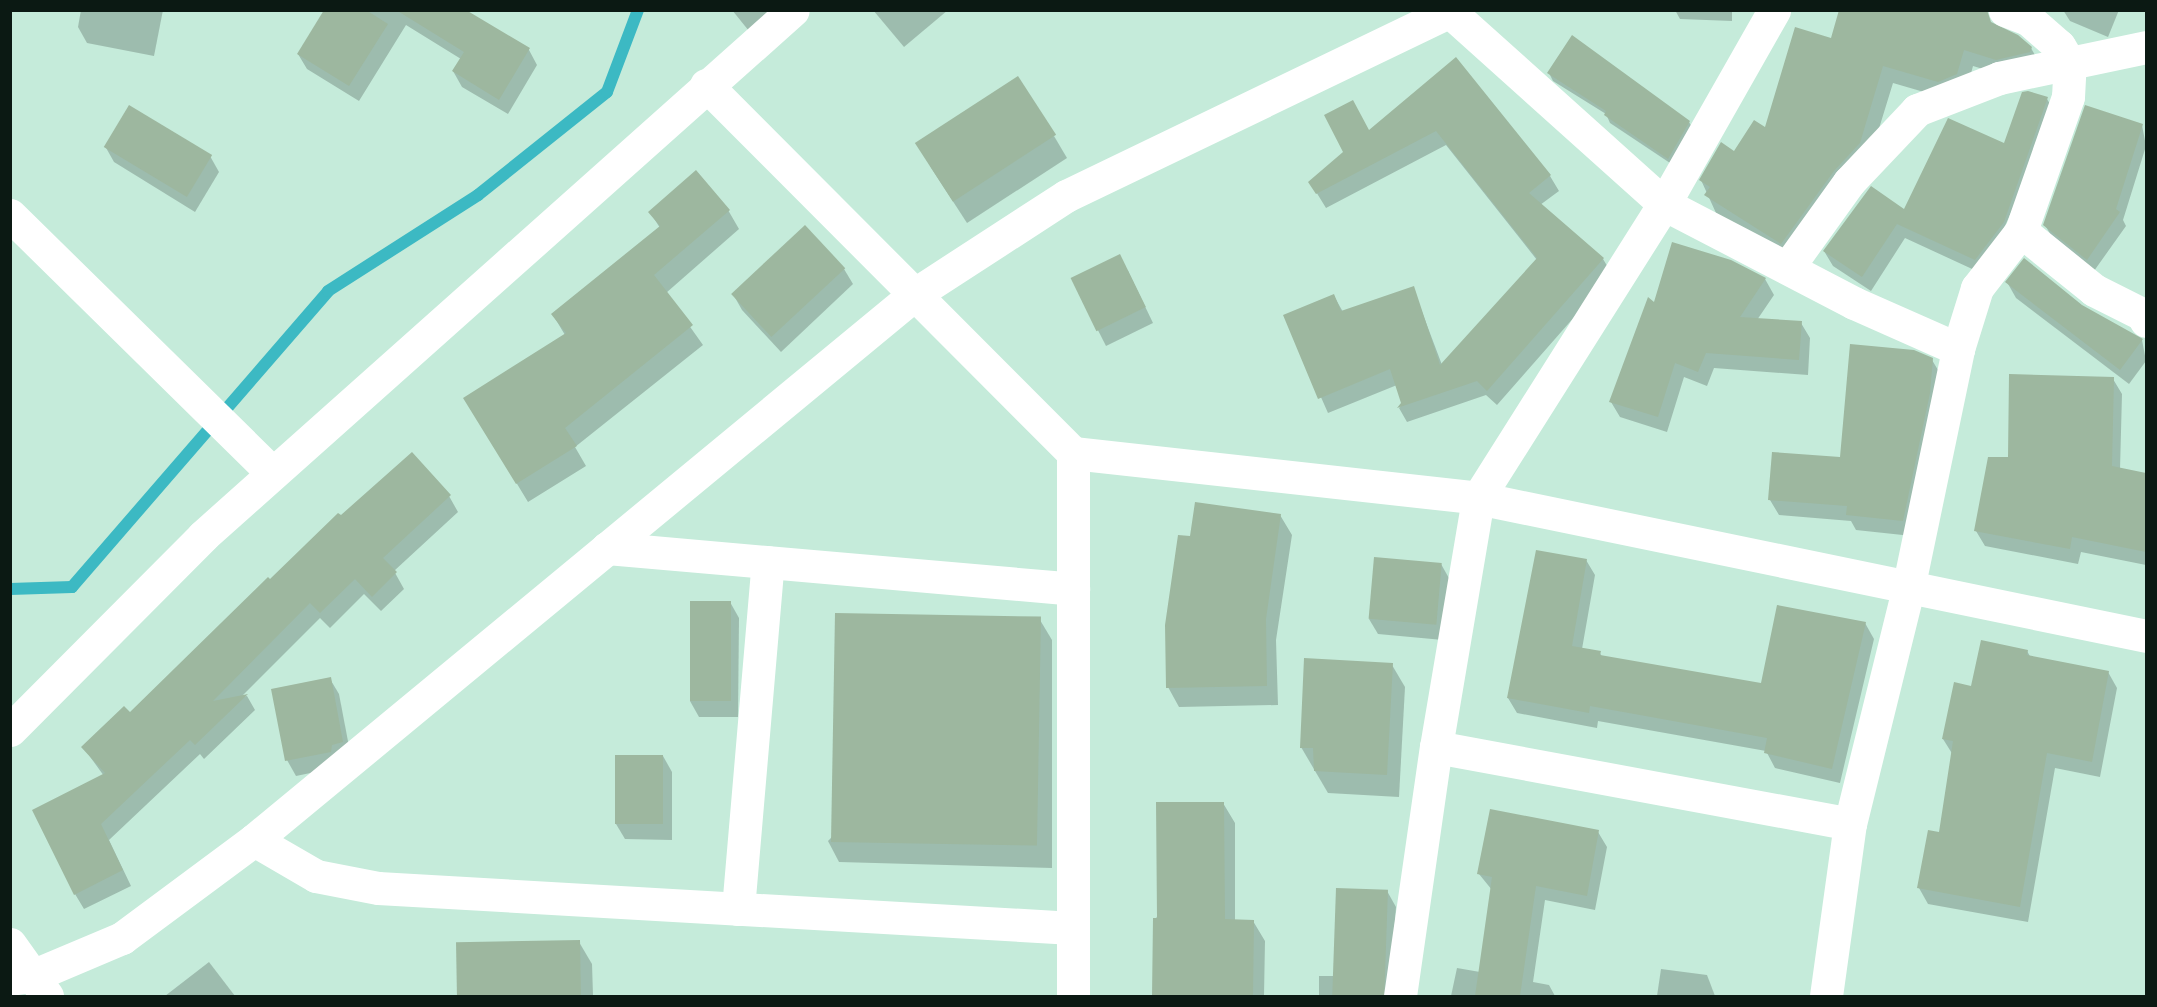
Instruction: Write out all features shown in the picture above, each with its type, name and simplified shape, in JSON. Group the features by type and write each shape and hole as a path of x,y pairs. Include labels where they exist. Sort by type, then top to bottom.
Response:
{"street":[{"path":"10,730 202,536 706,85 793,10"},
{"path":"1400,996 1436,747 1478,498 1664,204 1774,10"},
{"path":"1826,996 1850,824 1908,589 1958,349 1977,288 2021,231 2068,97 2070,64 2045,32 2005,10"},
{"path":"10,944 30,984 122,938 254,840 915,294 1066,196 1448,11 1664,204 1854,303 1958,349"},
{"path":"1788,267 1850,182 1917,110 1999,78 2146,47"},
{"path":"706,85 1073,453 1478,498 1908,589 2146,636"},
{"path":"10,215 273,473"},
{"path":"2021,231 2094,290 2142,314 2146,321"},
{"path":"1073,453 1073,996"},
{"path":"607,548 1073,589"},
{"path":"738,909 768,562"},
{"path":"1436,747 1850,824"},
{"path":"254,840 316,876 378,888 1073,927"}],"building":[{"path":"324,10 366,10 388,24 349,86 297,54"},
{"path":"396,10 466,10 530,48 499,100 452,71 464,52"},
{"path":"1839,10 1987,10 1991,22 2018,35 2032,47 2030,52 1996,60 1964,50 1957,74 1938,82 1883,66 1860,143 1834,171 1781,244 1704,195 1710,187 1699,180 1721,142 1734,151 1754,120 1765,127 1795,27 1831,38"},
{"path":"1572,35 1690,121 1668,159 1604,115 1606,111 1547,73"},
{"path":"1456,57 1551,175 1529,193 1604,258 1487,391 1477,381 1397,408 1401,403 1390,369 1318,399 1283,315 1334,294 1341,311 1414,286 1440,365 1537,258 1436,131 1316,194 1308,182 1343,152 1324,115 1353,100 1369,130"},
{"path":"1018,76 1056,135 953,202 915,143"},
{"path":"2028,91 2048,97 2004,222 1975,260 1897,224 1862,277 1823,251 1871,186 1904,209 1948,118 2004,143 2022,92"},
{"path":"129,105 212,155 187,197 104,147"},
{"path":"2085,105 2143,124 2116,209 2120,212 2087,260 2043,225"},
{"path":"696,170 730,210 654,275 693,325 565,428 577,446 516,484 463,398 566,333 551,314 660,226 648,212"},
{"path":"805,225 845,268 771,337 731,294"},
{"path":"1672,242 1731,260 1766,278 1740,317 1802,321 1799,360 1706,353 1698,372 1675,363 1658,417 1609,402 1648,297 1654,302"},
{"path":"1120,254 1146,307 1096,331 1071,278"},
{"path":"2024,258 2082,305 2143,339 2120,370 2005,282"},
{"path":"1850,344 1914,350 1933,358 1930,393 1903,521 1846,515 1847,506 1768,500 1772,452 1840,457"},
{"path":"2009,374 2114,377 2112,466 2146,473 2146,552 2072,537 2070,549 1974,531 1988,457 2008,457"},
{"path":"412,452 451,495 383,558 397,572 372,597 355,579 320,613 310,603 213,701 248,694 195,745 190,740 101,824 123,870 74,895 32,810 105,773 81,747 124,706 130,712 268,577 270,579 338,513 341,515"},
{"path":"1195,502 1281,514 1266,619 1267,686 1166,688 1165,625 1178,535 1190,536"},
{"path":"1536,550 1587,559 1572,646 1601,651 1600,655 1761,683 1777,605 1866,622 1832,769 1764,753 1767,738 1590,706 1589,713 1507,698"},
{"path":"1374,557 1442,563 1436,625 1369,619"},
{"path":"690,601 731,601 731,701 690,701"},
{"path":"835,613 1041,617 1037,846 831,842"},
{"path":"1981,640 2028,650 2027,655 2109,671 2092,762 2047,753 2020,907 1917,888 1928,830 1939,832 1953,741 1942,739 1954,682 1971,686"},
{"path":"1304,658 1393,663 1387,775 1314,771 1313,748 1300,748"},
{"path":"331,677 343,742 332,745 331,752 285,761 271,689"},
{"path":"615,755 663,755 663,824 615,824"},
{"path":"1156,802 1224,802 1225,919 1254,920 1253,996 1152,996 1153,918 1157,918"},
{"path":"1490,809 1599,830 1587,896 1536,886 1520,996 1475,996 1492,877 1477,874"},
{"path":"1336,888 1388,890 1384,996 1332,996"},
{"path":"580,940 581,996 457,996 456,942"}],"waterway":[{"path":"10,589 72,587 328,291 478,195 607,92 638,10"}]}
